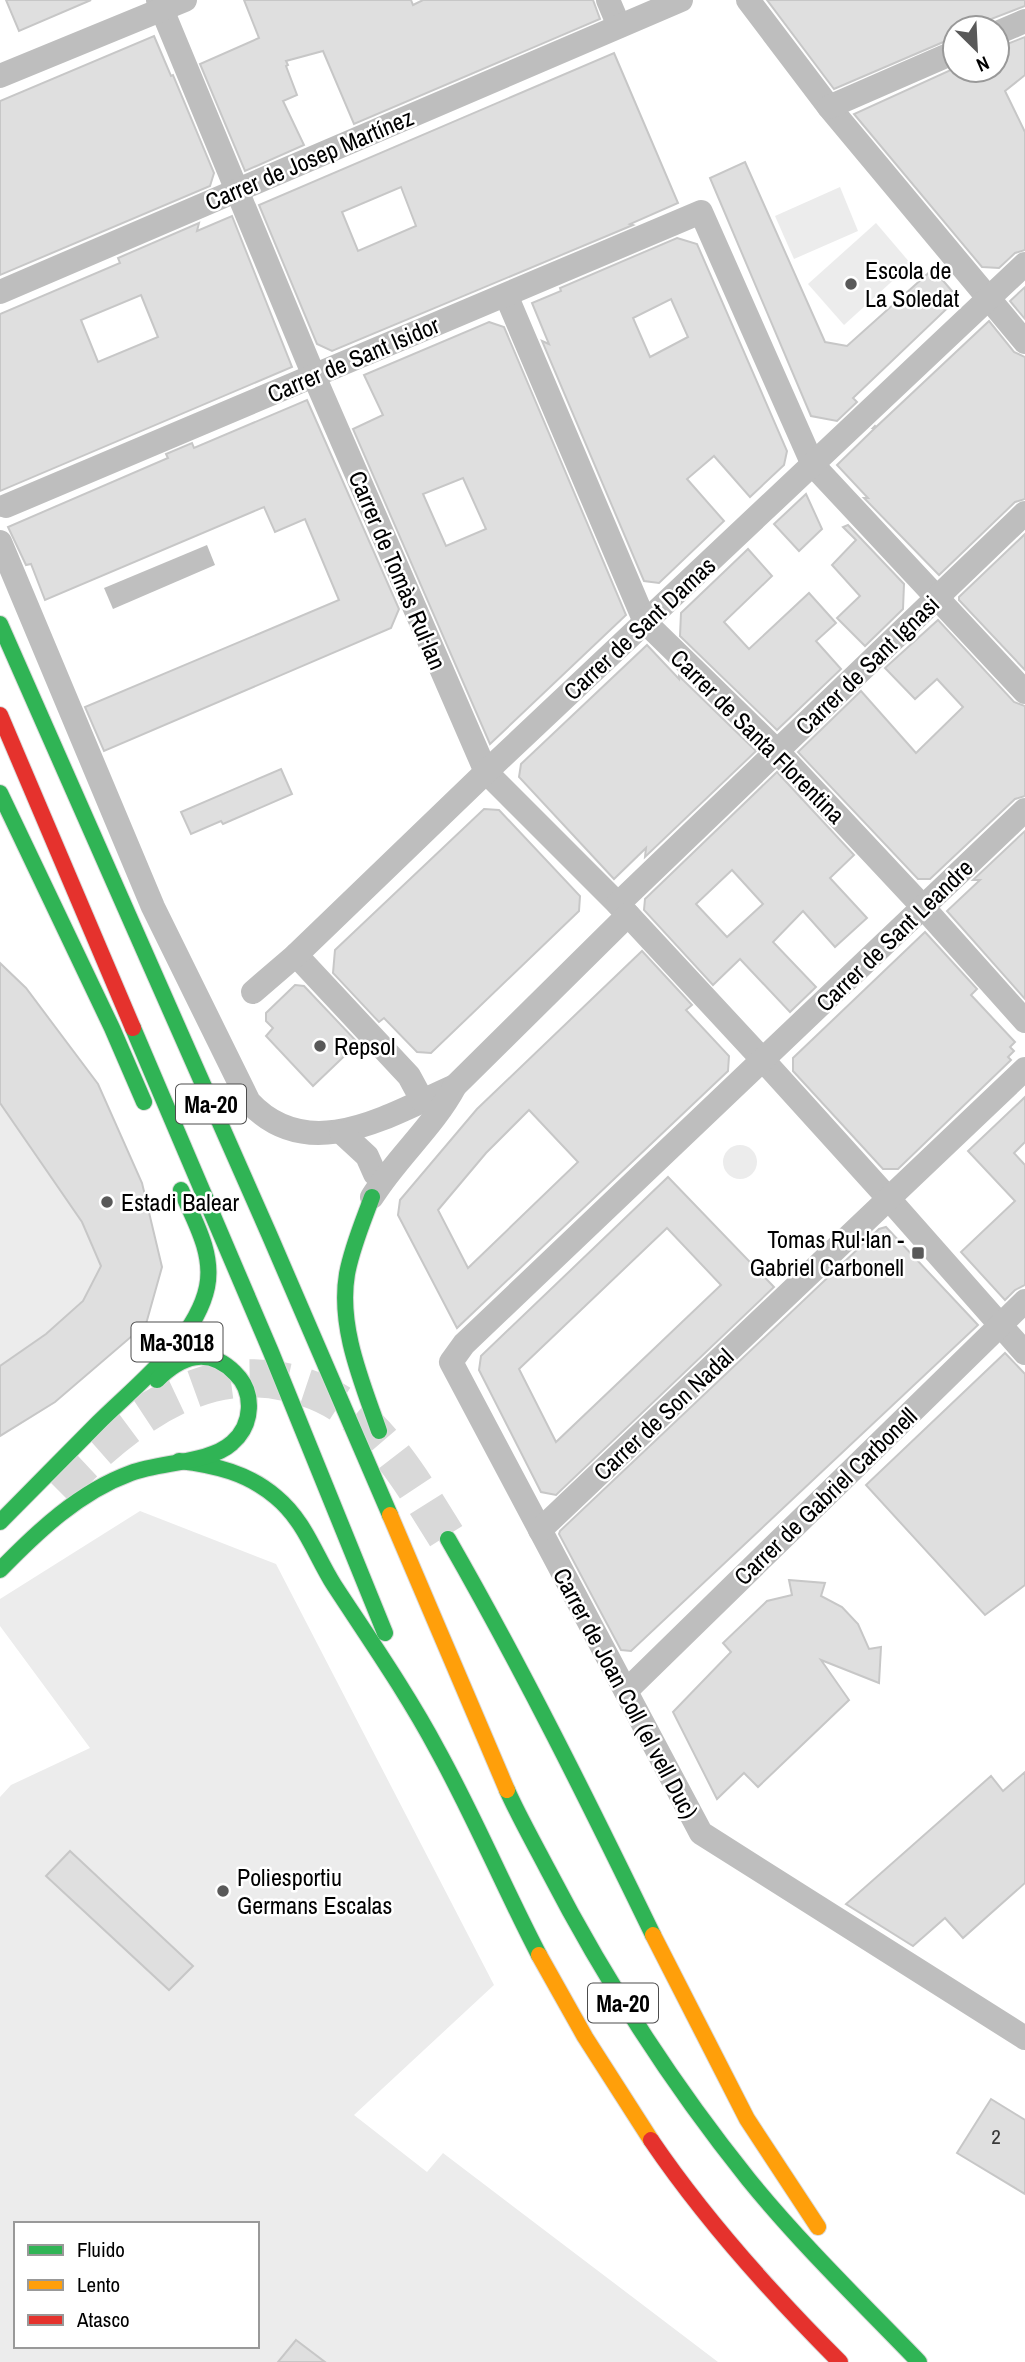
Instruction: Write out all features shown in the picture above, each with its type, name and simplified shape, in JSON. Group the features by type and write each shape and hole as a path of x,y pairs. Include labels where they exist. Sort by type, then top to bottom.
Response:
{"main road":[{"name":"Ma-20","path":"0,624 421,1585 510,1796 578,1928 640,2031 699,2116 751,2182 830,2270 919,2361"},
{"name":"Ma-20","path":"0,715 250,1301 376,1608 406,1694 467,1804 548,1970 607,2073 676,2175 713,2223 796,2319 840,2362"},
{"path":"0,793 89,979 152,1121"},
{"path":"153,907 191,1008 228,1095"},
{"path":"174,1172 222,1284"},
{"path":"374,1185 352,1257 346,1287 349,1336 421,1585"},
{"name":"Ma-3018","path":"0,1522 155,1366 190,1326 207,1287 208,1269 201,1236"},
{"path":"336,1348 382,1453"},
{"path":"0,1535 178,1361 194,1356 222,1361 244,1385 248,1399 247,1423 240,1435 221,1451 206,1457 163,1463 125,1474 84,1497 41,1529 0,1570"},
{"path":"260,1368 335,1512"},
{"path":"179,1461 215,1465 242,1474 268,1490 293,1514 306,1532 324,1570 406,1694"},
{"path":"448,1539 486,1605 587,1797 681,1993 747,2119 829,2244 919,2361"}],"street":[{"path":"0,76 160,5 185,0"},
{"path":"608,0 619,26"},
{"name":"Carrer de Josep Martínez","path":"0,292 681,0"},
{"path":"748,0 829,107 1025,342"},
{"name":"Carrer de Tomàs Rul·lan","path":"160,5 314,376 486,772 623,910 889,1199"},
{"path":"829,107 941,58"},
{"name":"Carrer de Sant Isidor","path":"6,506 701,212 813,464"},
{"name":"Carrer de Sant Damas","path":"253,992 296,955 486,772 1025,264"},
{"name":"Carrer de Santa Florentina","path":"506,295 646,622 777,751 1025,1021"},
{"path":"813,464 1025,692"},
{"name":"Carrer de Sant Ignasi","path":"455,1086 777,751 1025,513"},
{"path":"0,542 153,907 249,1102 260,1114 287,1128 307,1132 341,1132 384,1119 455,1086"},
{"name":"Carrer de Sant Leandre","path":"451,1362 464,1345 1025,810"},
{"path":"0,816 60,932 89,979"},
{"path":"296,955 409,1076 422,1100"},
{"path":"1025,1069 889,1199 1025,1353"},
{"path":"374,1185 390,1170 445,1104 455,1086"},
{"path":"374,1185 382,1160 414,1119 422,1100"},
{"path":"341,1132 367,1156 374,1185"},
{"name":"Carrer de Son Nadal","path":"540,1530 889,1199"},
{"name":"Carrer de Gabriel Carbonell","path":"625,1691 1025,1301"},
{"name":"Carrer de Joan Coll (el vell Duc)","path":"451,1362 701,1833 1025,2038"}],"shaded area":[{"path":"840,187 858,231 794,259 775,216"},
{"path":"876,223 911,264 844,325 808,284"},
{"path":"207,545 215,565 113,609 104,588"},
{"name":"Estadi Balear","path":"0,1103 82,1222 101,1266 83,1301 46,1334 0,1366"},
{"path":"740,1145 752,1150 757,1162 752,1174 740,1179 728,1174 723,1162 728,1150"},
{"name":"Poliesportiu Germans Escalas","path":"140,1511 276,1564 494,1985 354,2115 427,2172 443,2153 718,2362 0,2362 0,1797 11,1785 90,1748 0,1626 0,1599"}],"building":[{"path":"6,0 91,0 19,31"},
{"path":"244,0 411,0 413,5 423,0 593,0 600,19 354,124 323,51 286,61 297,95 283,101 304,145 245,171 200,64 259,38"},
{"path":"767,0 1025,0 1025,6 1004,14 941,14 941,43 834,89"},
{"path":"154,36 214,173 210,186 0,275 0,101"},
{"path":"1025,37 1025,75 1005,91 1025,132 1025,250 1015,253 999,268 982,267 854,114 941,74 941,84 1011,84 1011,42"},
{"path":"614,53 678,203 630,224 633,225 332,351 317,344 259,205","holes":["401,187 416,226 358,251 342,212"]},
{"path":"745,162 825,342 847,346 933,269 958,298 853,398 857,402 837,421 811,416 710,178"},
{"path":"232,216 292,367 0,491 0,314 120,263 118,258 199,223 197,231","holes":["141,295 158,337 98,362 81,320"]},
{"path":"677,238 697,244 787,451 784,465 750,497 714,456 687,479 724,521 659,583 644,581 542,341 549,344 532,303 561,291 560,288","holes":["671,299 688,337 650,357 633,318"]},
{"path":"1025,287 1025,319 1010,301"},
{"path":"989,321 1014,352 1025,357 1025,499 1015,502 939,575 864,498 868,498 837,465 875,426"},
{"path":"489,322 504,327 626,615 490,744 353,429 383,415 364,375","holes":["463,478 486,529 446,546 423,494"]},
{"path":"307,400 399,609 391,628 104,751 85,707 339,600 305,519 275,532 264,507 45,600 31,564 26,565 8,527 168,458 166,454 192,443 194,448"},
{"path":"806,494 822,529 799,551 774,524"},
{"path":"848,525 904,584 903,609 865,646 837,618 860,596 832,565 856,540 843,527"},
{"path":"1025,534 1025,670 959,597"},
{"path":"748,549 772,576 724,622 749,649 809,593 836,623 816,641 841,669 777,730 680,636 681,613"},
{"path":"938,620 1014,702 1025,706 1025,796 1015,799 930,879 918,879 798,752 861,691 916,753 963,707 937,679 915,699 885,668"},
{"path":"647,645 756,751 645,857 646,848 614,879 519,777 521,764"},
{"path":"281,769 292,794 223,824 221,821 191,834 181,812"},
{"path":"777,772 854,855 830,878 867,918 835,947 803,911 773,942 816,987 790,1012 740,959 713,985 644,910 645,899","holes":["732,870 763,904 727,937 696,904"]},
{"path":"484,809 499,810 580,896 579,911 431,1053 417,1052 384,1018 379,1022 333,973 335,950"},
{"path":"1025,831 1025,999 947,911 980,880 973,880"},
{"path":"925,932 977,989 971,995 1015,1042 1010,1047 1014,1051 1008,1057 1011,1060 898,1169 883,1169 793,1071 793,1058"},
{"path":"642,951 692,1005 686,1010 729,1056 728,1071 457,1328 398,1215 400,1200 477,1109","holes":["529,1110 578,1162 468,1268 438,1210 486,1153"]},
{"name":"Estadi Balear","path":"0,963 26,988 98,1084 142,1183 162,1267 146,1324 55,1402 0,1436 0,1366 46,1334 83,1301 101,1266 82,1222 0,1103"},
{"path":"295,985 304,986 358,1043 313,1086 266,1036 273,1028 266,1021 266,1013"},
{"path":"1025,1097 1025,1142 1014,1153 1025,1165 1025,1285 1005,1300 961,1252 1015,1201 968,1151"},
{"path":"668,1177 774,1287 556,1495 541,1492 479,1370 481,1356","holes":["667,1228 721,1285 556,1442 519,1369"]},
{"path":"886,1227 978,1325 631,1651 621,1650 559,1534 560,1531 879,1229"},
{"path":"1005,1353 1025,1374 1025,1585 985,1615 866,1485"},
{"path":"789,1580 825,1583 821,1596 842,1607 858,1624 869,1649 881,1647 879,1683 821,1660 849,1700 758,1787 744,1773 717,1799 673,1712 731,1652 723,1643 767,1601 792,1595"},
{"path":"1025,1772 1025,1883 963,1938 945,1918 913,1946 846,1904 991,1776 1003,1791"},
{"path":"70,1851 193,1966 169,1990 46,1876"},
{"path":"991,2099 1025,2120 1025,2194 957,2153"},
{"path":"296,2340 325,2362 278,2362"}],"tunnel":[{"path":"57,1489 107,1442 163,1403 193,1389 225,1381 259,1378 310,1389 348,1409 369,1428 394,1458 448,1539"}],"traffic: fast":[{"path":"0,624 390,1515"},
{"path":"0,793 112,1028 144,1102"},
{"path":"133,1028 271,1352 385,1633"},
{"path":"0,1522 162,1361 191,1325 201,1307 207,1287 208,1262 202,1237 181,1190"},
{"path":"372,1197 352,1254 345,1294 353,1354 379,1431"},
{"path":"0,1570 44,1527 94,1491 143,1469 211,1455 223,1450 239,1436 247,1418 248,1399 241,1381 225,1365 215,1359 195,1357 176,1365 157,1380"},
{"path":"179,1461 218,1468 242,1476 276,1497 295,1517 334,1585 426,1729 539,1955"},
{"path":"448,1539 554,1735 653,1935"},
{"path":"507,1790 570,1911 616,1991 693,2107 789,2227 919,2362"}],"traffic: slow":[{"path":"390,1515 507,1790"},
{"path":"653,1935 747,2119 818,2227"},
{"path":"539,1955 585,2037 651,2140"}],"traffic: jam":[{"path":"0,715 133,1028"},
{"path":"651,2140 740,2256 840,2362"}],"place":[{"name":"Escola de La Soledat","path":"851,284"},
{"name":"Repsol","path":"320,1046"},
{"name":"Estadi Balear","path":"107,1202"},
{"name":"Tomas Rul·lan - Gabriel Carbonell","path":"918,1253"},
{"name":"Poliesportiu Germans Escalas","path":"223,1891"}]}
